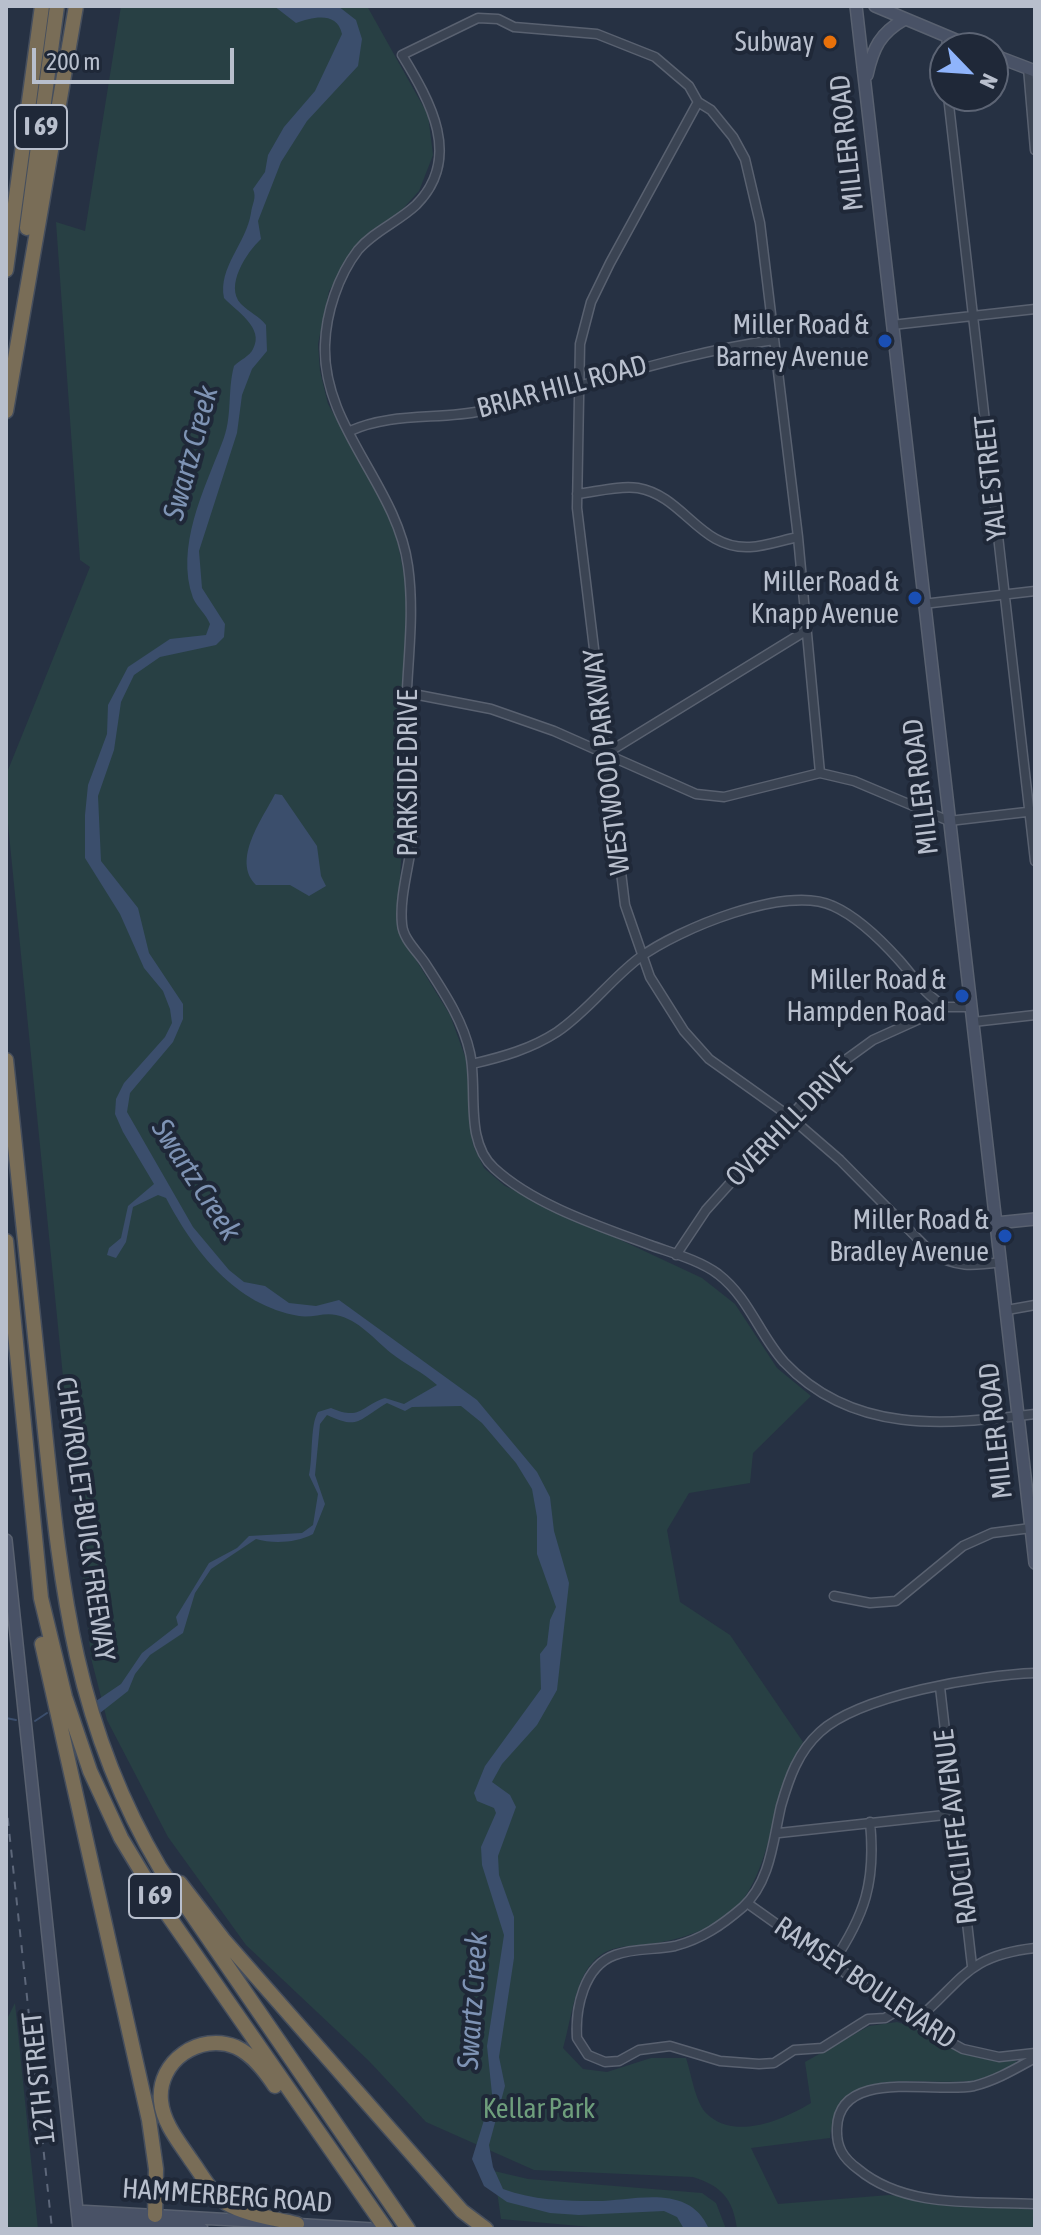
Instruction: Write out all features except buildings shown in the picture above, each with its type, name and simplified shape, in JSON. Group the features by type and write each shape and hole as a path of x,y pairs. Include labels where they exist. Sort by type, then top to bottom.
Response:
{"highway":[{"name":"I 69","path":"6,270 42,6"},
{"name":"I 69","path":"6,386 57,6"},
{"path":"6,411 76,6"},
{"name":"CHEVROLET-BUICK FREEWAY","path":"6,1060 66,1610 91,1718 139,1831 192,1917 408,2229"},
{"name":"CHEVROLET-BUICK FREEWAY","path":"6,1241 41,1598 72,1720 95,1784 121,1838 165,1911 386,2229"},
{"path":"41,1598 41,1638 47,1670 149,2120 156,2169 155,2215"},
{"path":"139,1831 233,1950 462,2211 486,2229"},
{"path":"297,2224 239,2209 215,2192 166,2121 160,2095 170,2067 180,2055 202,2044 227,2044 240,2050 261,2067 337,2161"}],"main road":[{"name":"MILLER ROAD","path":"856,6 1017,1416 1030,1486 1035,1563"},
{"path":"875,6 937,32"},
{"path":"865,87 876,44 887,29 905,19"},
{"path":"1009,61 1031,70"},
{"path":"996,1223 1035,1219"},
{"name":"12TH STREET","path":"6,1540 78,2220"},
{"path":"155,2215 165,2227"},
{"name":"HAMMERBERG ROAD","path":"78,2220 155,2215 373,2229"},
{"name":"HAMMERBERG ROAD","path":"78,2220 202,2229"}],"street":[{"name":"PARKSIDE DRIVE","path":"698,102 689,86 655,57 597,34 514,27 498,19 478,18 402,55 439,126 440,152 434,180 422,197 359,249 333,296 325,339 326,371 334,404 387,497 408,563 411,609 407,745 414,827 402,929 456,1013 472,1064 479,1144 488,1163 505,1178 544,1200 716,1273 747,1304 784,1361 820,1389 859,1411 915,1423 1035,1414"},
{"path":"1031,70 1035,150"},
{"path":"698,102 711,110 745,157 760,223 798,537 820,773"},
{"name":"WESTWOOD PARKWAY","path":"698,102 591,302 580,344 577,494 625,905 642,956 684,1031 709,1059 789,1116 840,1160 931,1252 947,1262 971,1267 1001,1262"},
{"name":"YALE STREET","path":"950,112 1004,594 1032,811 1035,861"},
{"path":"892,325 1035,309"},
{"name":"BRIAR HILL ROAD","path":"350,431 398,418 477,412 707,350 774,340"},
{"path":"577,494 637,488 672,504 702,533 729,545 750,547 798,537"},
{"path":"923,604 1035,591"},
{"path":"607,753 807,630"},
{"path":"408,693 491,709 607,753 666,783 696,794 724,797 820,773 854,781 949,821 1032,811"},
{"path":"472,1064 517,1052 560,1030 642,956 718,920 770,901 813,899 843,911 866,928 933,1000 946,1007"},
{"name":"OVERHILL DRIVE","path":"676,1255 699,1218 789,1116 852,1054 873,1040 946,1007 971,1007"},
{"path":"973,1022 1035,1015"},
{"path":"1007,1310 1035,1305"},
{"path":"834,1596 870,1603 896,1601 963,1546 992,1533 1031,1528"},
{"path":"900,2009 885,2018 868,2019 822,2048 794,2050 774,2063 720,2061 670,2046 639,2050 619,2061 605,2062 581,2049 577,2038 578,2014 586,1984 599,1963 617,1954 689,1941 718,1928 747,1903 765,1873 779,1833 779,1815 790,1778 819,1733 856,1709 991,1676 1035,1673"},
{"name":"RADCLIFFE AVENUE","path":"940,1687 972,1966"},
{"path":"779,1833 954,1814"},
{"path":"832,1964 861,1917 872,1880 870,1822"},
{"name":"RAMSEY BOULEVARD","path":"747,1903 900,2009 914,2022 963,2049 999,2057 1035,2056"},
{"path":"914,2022 956,1978 972,1966 1004,1951 1035,1948"},
{"path":"1035,2056 1008,2074 973,2086 952,2089 871,2087 847,2103 840,2113 837,2131 844,2158 869,2179 894,2191 944,2199 1035,2204"}],"green space":[{"path":"121,6 367,6 428,115 433,155 419,191 399,213 369,232 329,291 318,344 320,371 328,404 386,507 397,539 405,580 408,612 399,726 404,811 397,929 450,1015 466,1059 473,1145 484,1168 505,1186 702,1278 735,1304 777,1368 811,1396 753,1453 750,1483 689,1493 667,1530 680,1602 730,1635 803,1742 785,1781 761,1864 742,1901 712,1925 674,1939 619,1947 599,1956 581,1980 563,2048 583,2069 607,2072 651,2058 686,2058 696,2094 705,2112 716,2121 743,2127 773,2121 811,2103 805,2062 869,2026 897,2022 917,2028 946,2047 980,2058 1016,2061 1017,2065 976,2080 886,2082 866,2087 849,2096 837,2113 830,2138 751,2148 778,2204 889,2195 1035,2210 1035,2229 737,2229 729,2201 724,2195 693,2177 534,2170 426,2122 369,2061 246,1945 168,1837 107,1720 91,1658 6,804 6,775 90,567 80,560 56,222 85,231"},
{"path":"15,2003 38,2229 6,2229 6,2021"},
{"name":"Kellar Park","path":"494,2171 528,2179 702,2193 716,2203 726,2229 613,2229 501,2219"}],"water":[{"path":"274,6 338,6 356,20 362,39 358,66 307,121 281,162 258,221 261,239 244,261 236,279 236,297 266,325 267,351 252,369 242,395 237,433 199,551 202,588 225,624 224,637 216,645 160,657 134,675 121,702 114,750 98,796 101,861 138,908 149,953 183,1004 183,1019 173,1042 130,1093 127,1112 193,1227 229,1270 244,1282 265,1286 289,1303 316,1306 339,1300 477,1400 537,1472 550,1497 554,1531 569,1583 557,1690 537,1725 502,1764 492,1782 510,1795 516,1807 498,1856 499,1875 514,1917 514,1958 499,2057 505,2086 489,2145 493,2167 503,2189 514,2193 584,2201 643,2197 674,2199 700,2214 709,2229 684,2229 677,2217 664,2211 579,2215 550,2213 507,2202 484,2186 472,2159 492,2094 487,2046 504,1935 482,1865 481,1847 496,1813 494,1808 477,1801 474,1793 485,1766 541,1689 540,1654 547,1645 550,1620 556,1607 537,1554 537,1517 532,1489 516,1463 482,1423 461,1406 412,1407 405,1411 387,1403 352,1422 327,1415 320,1424 315,1475 325,1504 313,1534 284,1542 256,1539 211,1569 195,1593 183,1633 150,1655 135,1674 128,1691 100,1713 96,1701 121,1684 142,1653 178,1625 176,1617 209,1563 237,1548 249,1536 302,1533 313,1525 318,1494 309,1475 318,1412 331,1408 355,1413 385,1398 404,1404 437,1385 344,1317 332,1314 299,1316 276,1310 236,1288 204,1256 166,1198 158,1195 133,1207 126,1242 116,1258 107,1255 109,1248 121,1238 128,1206 154,1184 123,1132 115,1114 116,1099 124,1083 165,1037 172,1023 163,991 144,968 120,914 85,858 88,785 107,734 108,705 128,667 170,639 206,635 210,624 193,598 188,579 190,539 200,499 225,433 234,366 250,354 256,341 248,320 224,298 225,276 248,224 253,189 265,172 268,155 284,127 315,91 342,34 330,19 317,18 296,23"},
{"path":"275,794 282,795 317,846 321,876 326,886 309,896 290,885 256,885 249,875 248,852 252,839"}],"waterway":[{"path":"35,1721 47,1713"},
{"path":"6,1718 16,1720"}],"railway":[{"path":"6,1802 52,2229"}],"place":[{"name":"Subway","path":"830,42"},
{"name":"Miller Road & Barney Avenue","path":"885,341"},
{"name":"Miller Road & Knapp Avenue","path":"915,598"},
{"name":"Miller Road & Hampden Road","path":"962,996"},
{"name":"Miller Road & Bradley Avenue","path":"1005,1236"}],"water label":[{"name":"Swartz Creek","path":"191,453"},
{"name":"Swartz Creek","path":"196,1180"},
{"name":"Swartz Creek","path":"473,2001"}]}
